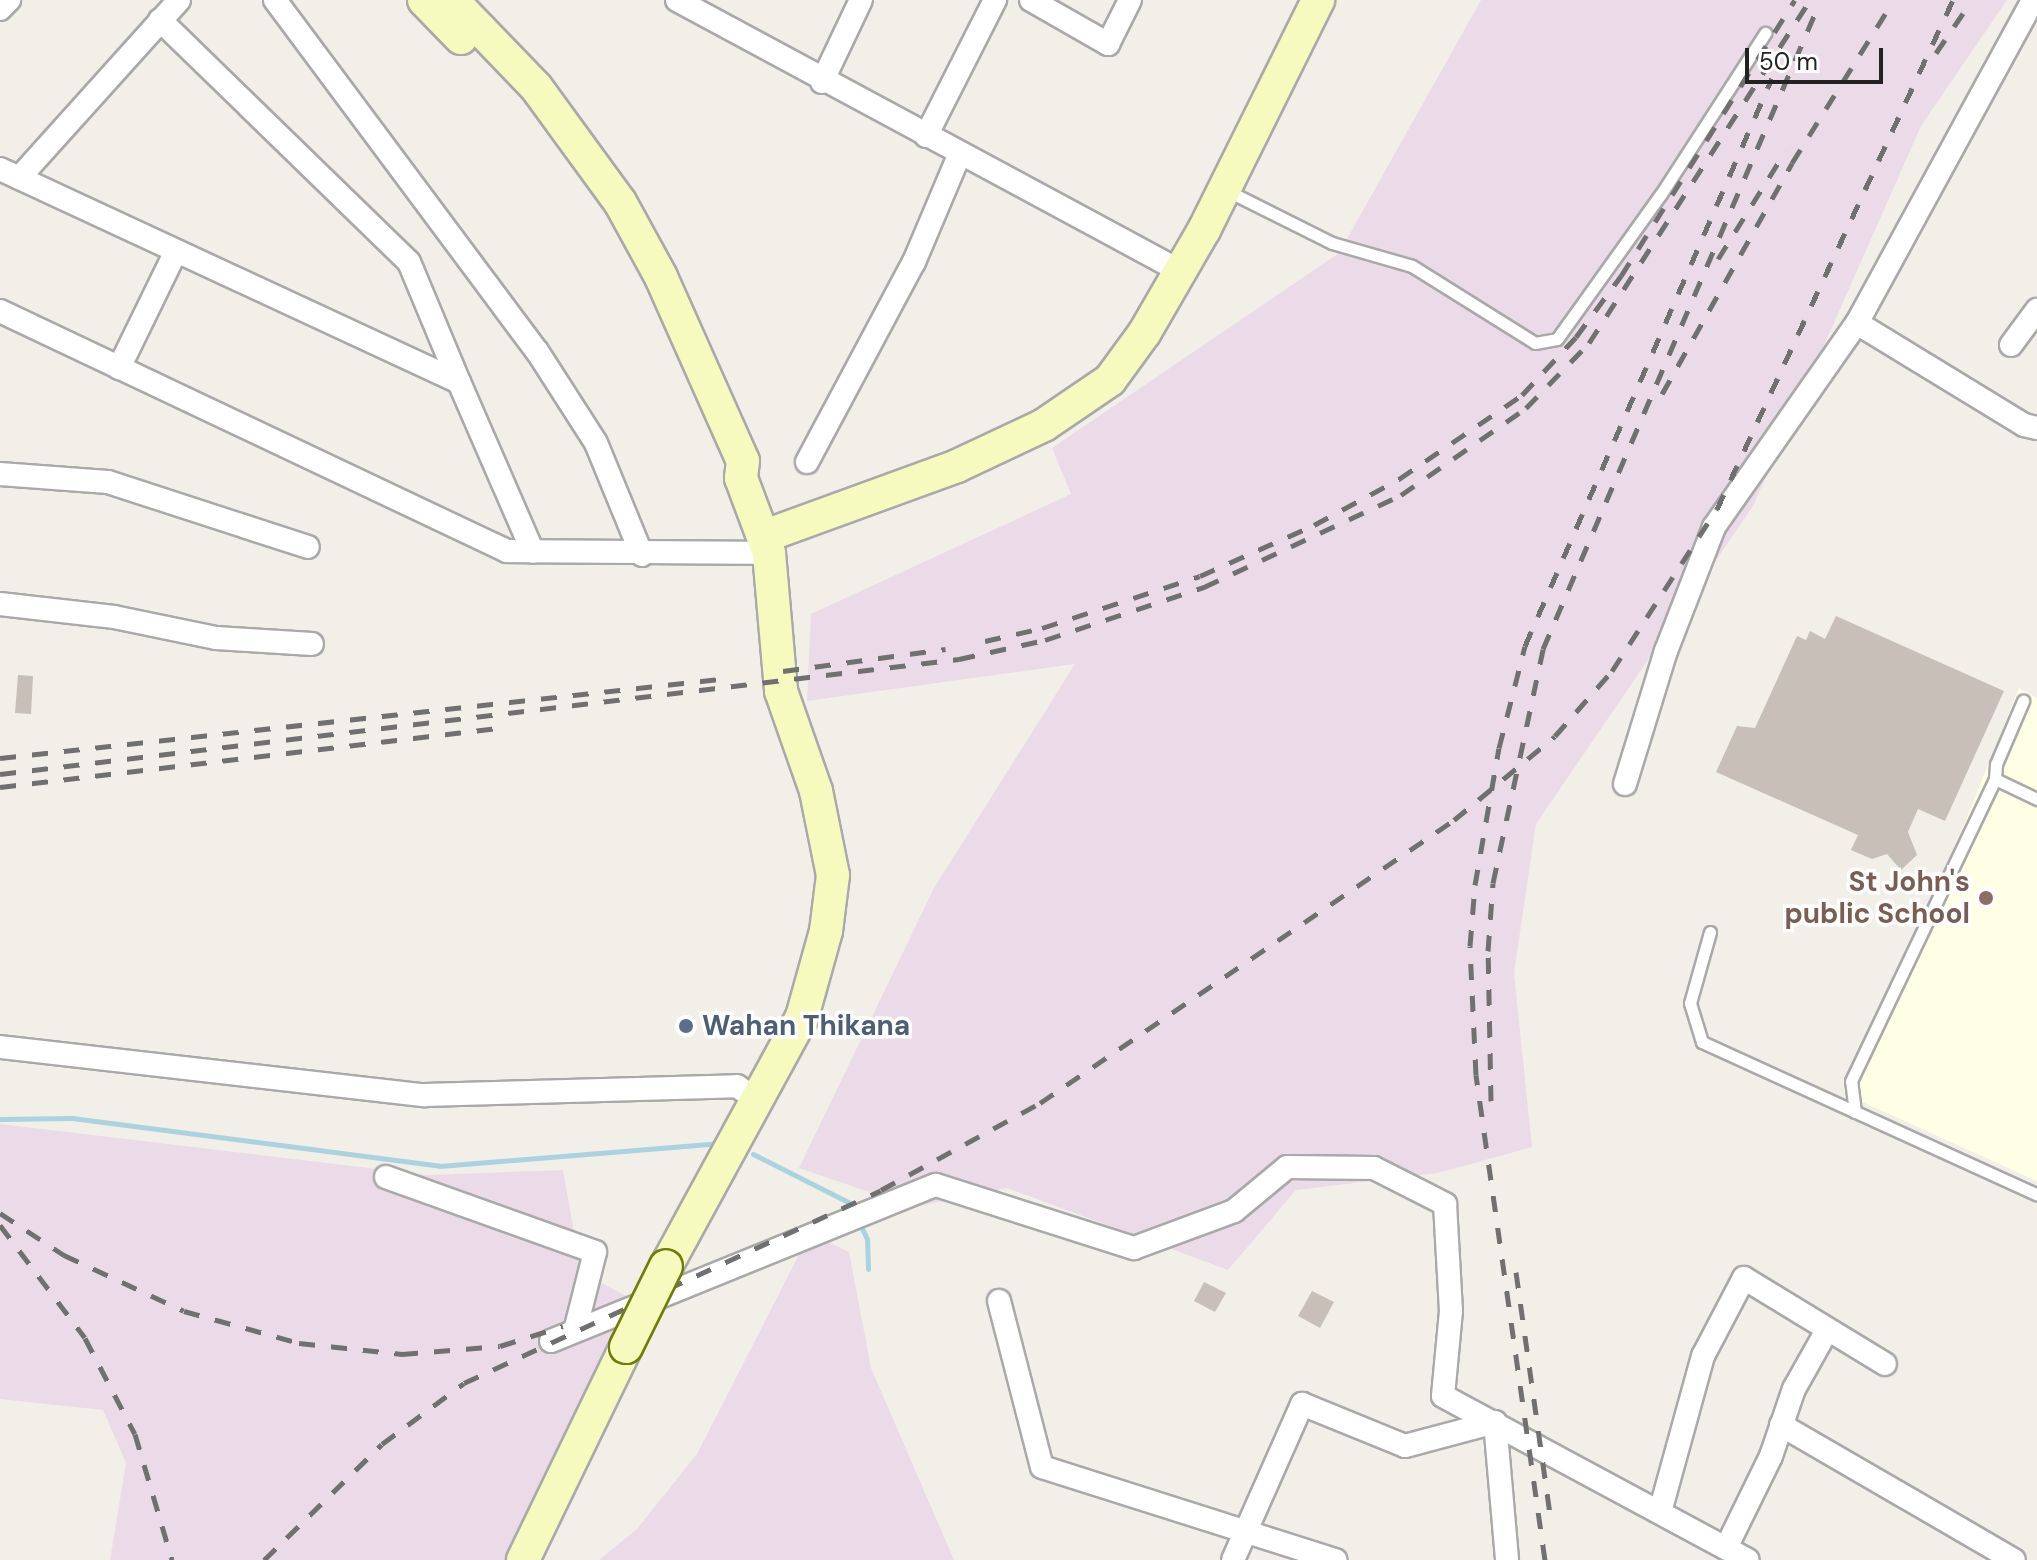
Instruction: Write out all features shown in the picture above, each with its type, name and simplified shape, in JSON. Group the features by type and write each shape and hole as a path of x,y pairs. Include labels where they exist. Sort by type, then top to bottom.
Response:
{"main road":[{"path":"424,0 519,96 602,206 647,283 727,467 741,478"},
{"path":"452,0 536,87 620,202 661,277 743,461 741,478 767,544 781,691 786,696 816,791 833,875 826,931 802,1017 759,1102 666,1266 523,1560"},
{"path":"767,544 957,466 1044,425 1110,380 1145,332 1180,271 1318,0"}],"street":[{"path":"0,9 9,0"},
{"path":"179,0 9,174 459,382"},
{"path":"275,0 537,351 596,443 642,555"},
{"path":"677,0 822,82 1180,271"},
{"path":"822,82 861,0"},
{"path":"926,136 995,0"},
{"path":"1031,0 1108,44 1130,0"},
{"path":"1625,784 1666,651 1714,527 1857,323 2033,0"},
{"path":"160,20 409,262 533,552"},
{"path":"807,462 914,262 960,153"},
{"path":"119,368 176,251"},
{"path":"2011,345 2037,310"},
{"path":"0,311 507,551 642,555 767,544"},
{"path":"1857,323 2024,425 2037,428"},
{"path":"0,474 108,482 308,547"},
{"path":"0,604 114,617 216,638 312,644"},
{"path":"0,1047 424,1095 737,1086 759,1102"},
{"path":"551,1341 936,1185 1134,1248 1234,1211 1287,1167 1374,1168 1445,1204 1451,1311 1443,1396 1748,1560"},
{"path":"386,1177 595,1252 575,1331"},
{"path":"1660,1512 1703,1356 1744,1278 1826,1332 1885,1364"},
{"path":"999,1301 1042,1467 1242,1533 1336,1560"},
{"path":"1726,1548 1826,1332"},
{"path":"1233,1560 1242,1533 1302,1404 1405,1446 1495,1422"},
{"path":"1495,1422 1507,1560"},
{"path":"1781,1425 2014,1560"}],"lane":[{"path":"1224,189 1332,243 1412,266 1535,343 1557,339 1661,194 1765,33"},
{"path":"1855,1112 1851,1081 1995,779 1996,764 2023,701"},
{"path":"1995,779 2037,799"},
{"path":"1710,932 1690,1003 1702,1042 2037,1195"}],"shaded area":[{"path":"1481,0 2007,0 1921,126 1753,506 1536,824 1514,973 1532,1147 1438,1173 1296,1190 1228,1270 1007,1188 914,1207 799,1168 934,888 1075,664 807,701 811,614 1071,494 1052,448 1339,253"},
{"name":"St John's public School","path":"2019,688 2037,698 2037,1181 1854,1098"},
{"path":"0,1124 427,1175 563,1170 581,1272 634,1300 509,1560 110,1560 126,1463 103,1410 0,1399"},
{"path":"810,1233 849,1252 871,1368 954,1560 599,1560 637,1529 697,1454"}],"building":[{"path":"1836,616 2004,691 1945,821 1918,809 1908,832 1917,855 1901,870 1887,854 1872,859 1851,850 1858,835 1716,772 1737,726 1755,728 1797,636 1806,640 1810,631 1825,639"},
{"path":"18,675 33,676 31,714 15,713"},
{"path":"1204,1282 1226,1293 1215,1312 1194,1301"},
{"path":"1312,1291 1334,1302 1320,1328 1298,1316"}],"waterway":[{"path":"0,1119 72,1118 440,1166 718,1143"},
{"path":"753,1154 848,1202 853,1212"},
{"path":"860,1224 867,1239 868,1269"}],"railway":[{"path":"985,641 1042,628 1200,576 1314,525 1399,479 1522,395 1576,337 1621,276 1795,0"},
{"path":"0,774 959,659 1045,640 1204,587 1401,495 1526,408 1589,343 1810,0"},
{"path":"1662,394 1792,163 1894,0"},
{"path":"264,1560 382,1444 464,1383 881,1190 1040,1103 1454,820 1555,736 1612,671 1717,509 1953,0"},
{"path":"1936,53 1972,0"},
{"path":"1491,1101 1488,951 1493,883 1543,649 1819,4"},
{"path":"1545,1560 1476,1075 1470,946 1475,885 1499,748 1525,646 1772,78"},
{"path":"1718,259 1786,150"},
{"path":"783,671 946,649"},
{"path":"0,758 720,679"},
{"path":"0,787 506,727"},
{"path":"0,1213 64,1255 184,1311 299,1343 402,1354 500,1346 563,1326"},
{"path":"0,1225 85,1338 135,1434 172,1560"},
{"path":"1516,1272 1551,1521"}],"place":[{"name":"St John's public School","path":"1986,898"},
{"name":"Wahan Thikana","path":"686,1026"}]}
